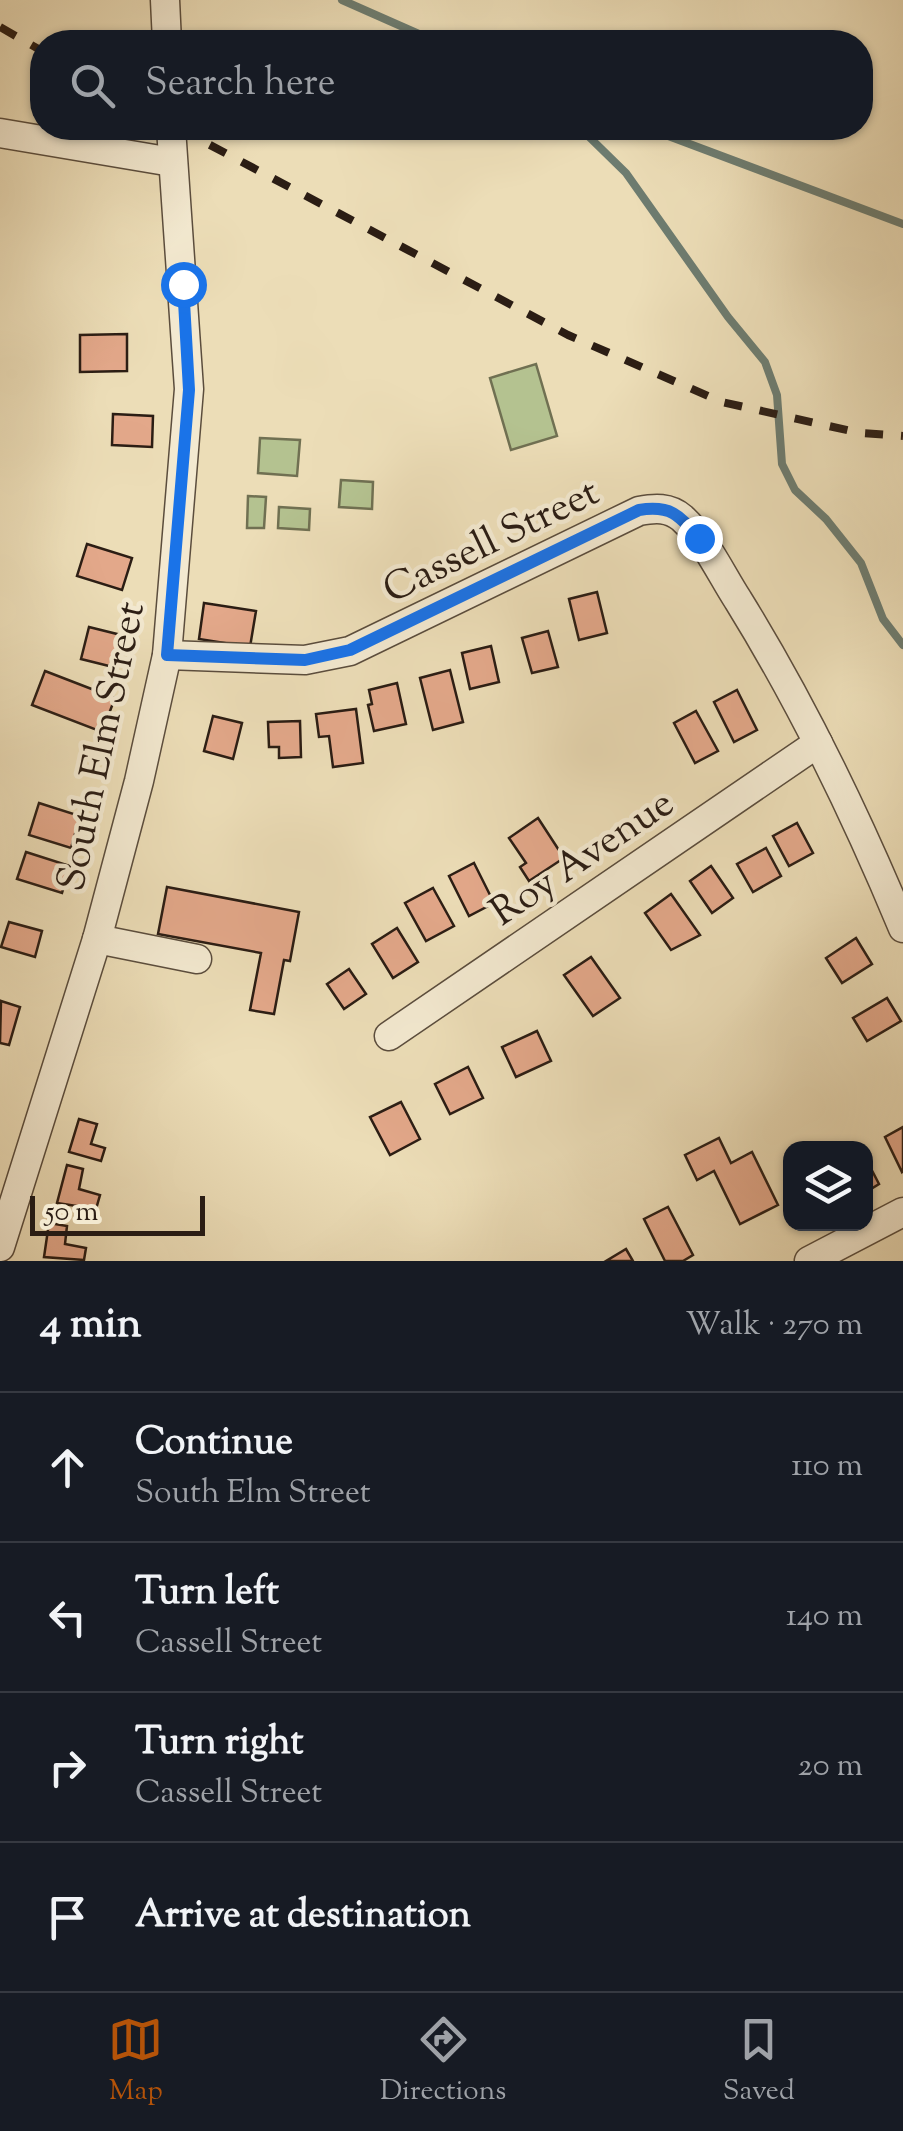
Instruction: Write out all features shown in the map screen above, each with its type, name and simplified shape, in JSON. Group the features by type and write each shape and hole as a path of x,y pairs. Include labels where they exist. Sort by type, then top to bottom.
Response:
{"street":[{"path":"164,0 166,30"},
{"path":"0,133 30,138"},
{"path":"42,140 172,162"},
{"name":"South Elm Street","path":"0,1247 97,939 167,655 189,390 171,140"},
{"name":"Cassell Street","path":"167,655 305,660 350,650 639,510 659,507 680,516 699,538 760,636 857,817 903,928"},
{"name":"Roy Avenue","path":"388,1036 818,743"},
{"path":"97,939 198,959"},
{"path":"809,1261 903,1212"}],"green space":[{"path":"536,364 557,436 511,450 490,378"},
{"path":"260,438 300,440 297,476 258,473"},
{"path":"341,480 373,482 372,509 339,507"},
{"path":"248,496 266,497 264,528 247,528"},
{"path":"279,507 310,509 309,530 278,528"}],"building":[{"path":"127,334 127,371 80,372 80,335"},
{"path":"113,414 153,416 152,447 112,445"},
{"path":"87,544 132,558 122,590 77,576"},
{"path":"597,592 607,633 579,640 569,599"},
{"path":"204,603 256,611 250,647 199,639"},
{"path":"89,627 121,635 113,667 81,659"},
{"path":"548,631 558,667 532,673 522,638"},
{"path":"491,646 499,682 470,689 462,653"},
{"path":"450,670 463,722 433,730 420,678"},
{"path":"45,671 115,698 102,732 32,705"},
{"path":"397,683 406,724 374,731 369,690"},
{"path":"737,690 757,730 734,742 714,702"},
{"path":"356,709 363,763 333,767 329,736 319,737 316,714"},
{"path":"696,711 718,751 695,763 674,723"},
{"path":"213,716 242,723 233,759 204,751"},
{"path":"300,721 301,757 279,758 279,747 269,747 268,722"},
{"path":"39,803 80,816 71,848 29,835"},
{"path":"538,818 564,858 529,881 520,867 526,863 509,838"},
{"path":"797,823 813,853 789,866 773,836"},
{"path":"766,848 781,876 753,892 737,864"},
{"path":"26,852 70,866 62,893 17,879"},
{"path":"474,863 494,903 469,916 449,876"},
{"path":"711,866 733,898 712,913 690,881"},
{"path":"167,887 299,912 290,961 284,960 274,1014 250,1010 261,953 158,934"},
{"path":"433,888 454,926 426,941 405,903"},
{"path":"671,894 700,935 671,950 645,913"},
{"path":"9,922 42,931 35,957 1,947"},
{"path":"397,928 418,962 393,978 372,944"},
{"path":"856,938 872,964 842,983 826,958"},
{"path":"591,957 620,998 593,1016 564,975"},
{"path":"349,969 366,994 344,1009 327,984"},
{"path":"887,998 901,1021 867,1041 853,1018"},
{"path":"1,1001 20,1007 9,1045 0,1043"},
{"path":"537,1031 551,1061 516,1077 502,1047"},
{"path":"468,1067 483,1098 450,1114 435,1084"},
{"path":"401,1102 420,1139 390,1155 370,1117"},
{"path":"79,1119 97,1124 91,1144 105,1148 101,1161 69,1152"},
{"path":"903,1127 903,1171 902,1172 885,1137"},
{"path":"719,1138 731,1163 752,1152 778,1205 740,1224 714,1171 697,1180 685,1155"},
{"path":"67,1165 83,1169 79,1189 100,1195 96,1209 57,1203"},
{"path":"668,1207 693,1255 683,1261 665,1261 644,1219"},
{"path":"49,1223 67,1226 65,1244 86,1248 84,1260 44,1257"},
{"path":"626,1249 633,1261 606,1261"}],"waterway":[{"path":"342,0 410,30"},
{"path":"592,140 626,173 728,317 765,362 777,395 782,464 795,490 826,519 861,563 883,619 903,645"},
{"path":"679,140 903,224"}],"railway":[{"path":"0,27 30,44"},
{"path":"201,140 568,335 722,402 860,433 903,436"}],"route":[{"path":"183,284 189,390 167,655 305,660 350,650 639,510 659,507 680,516 699,538"}]}
